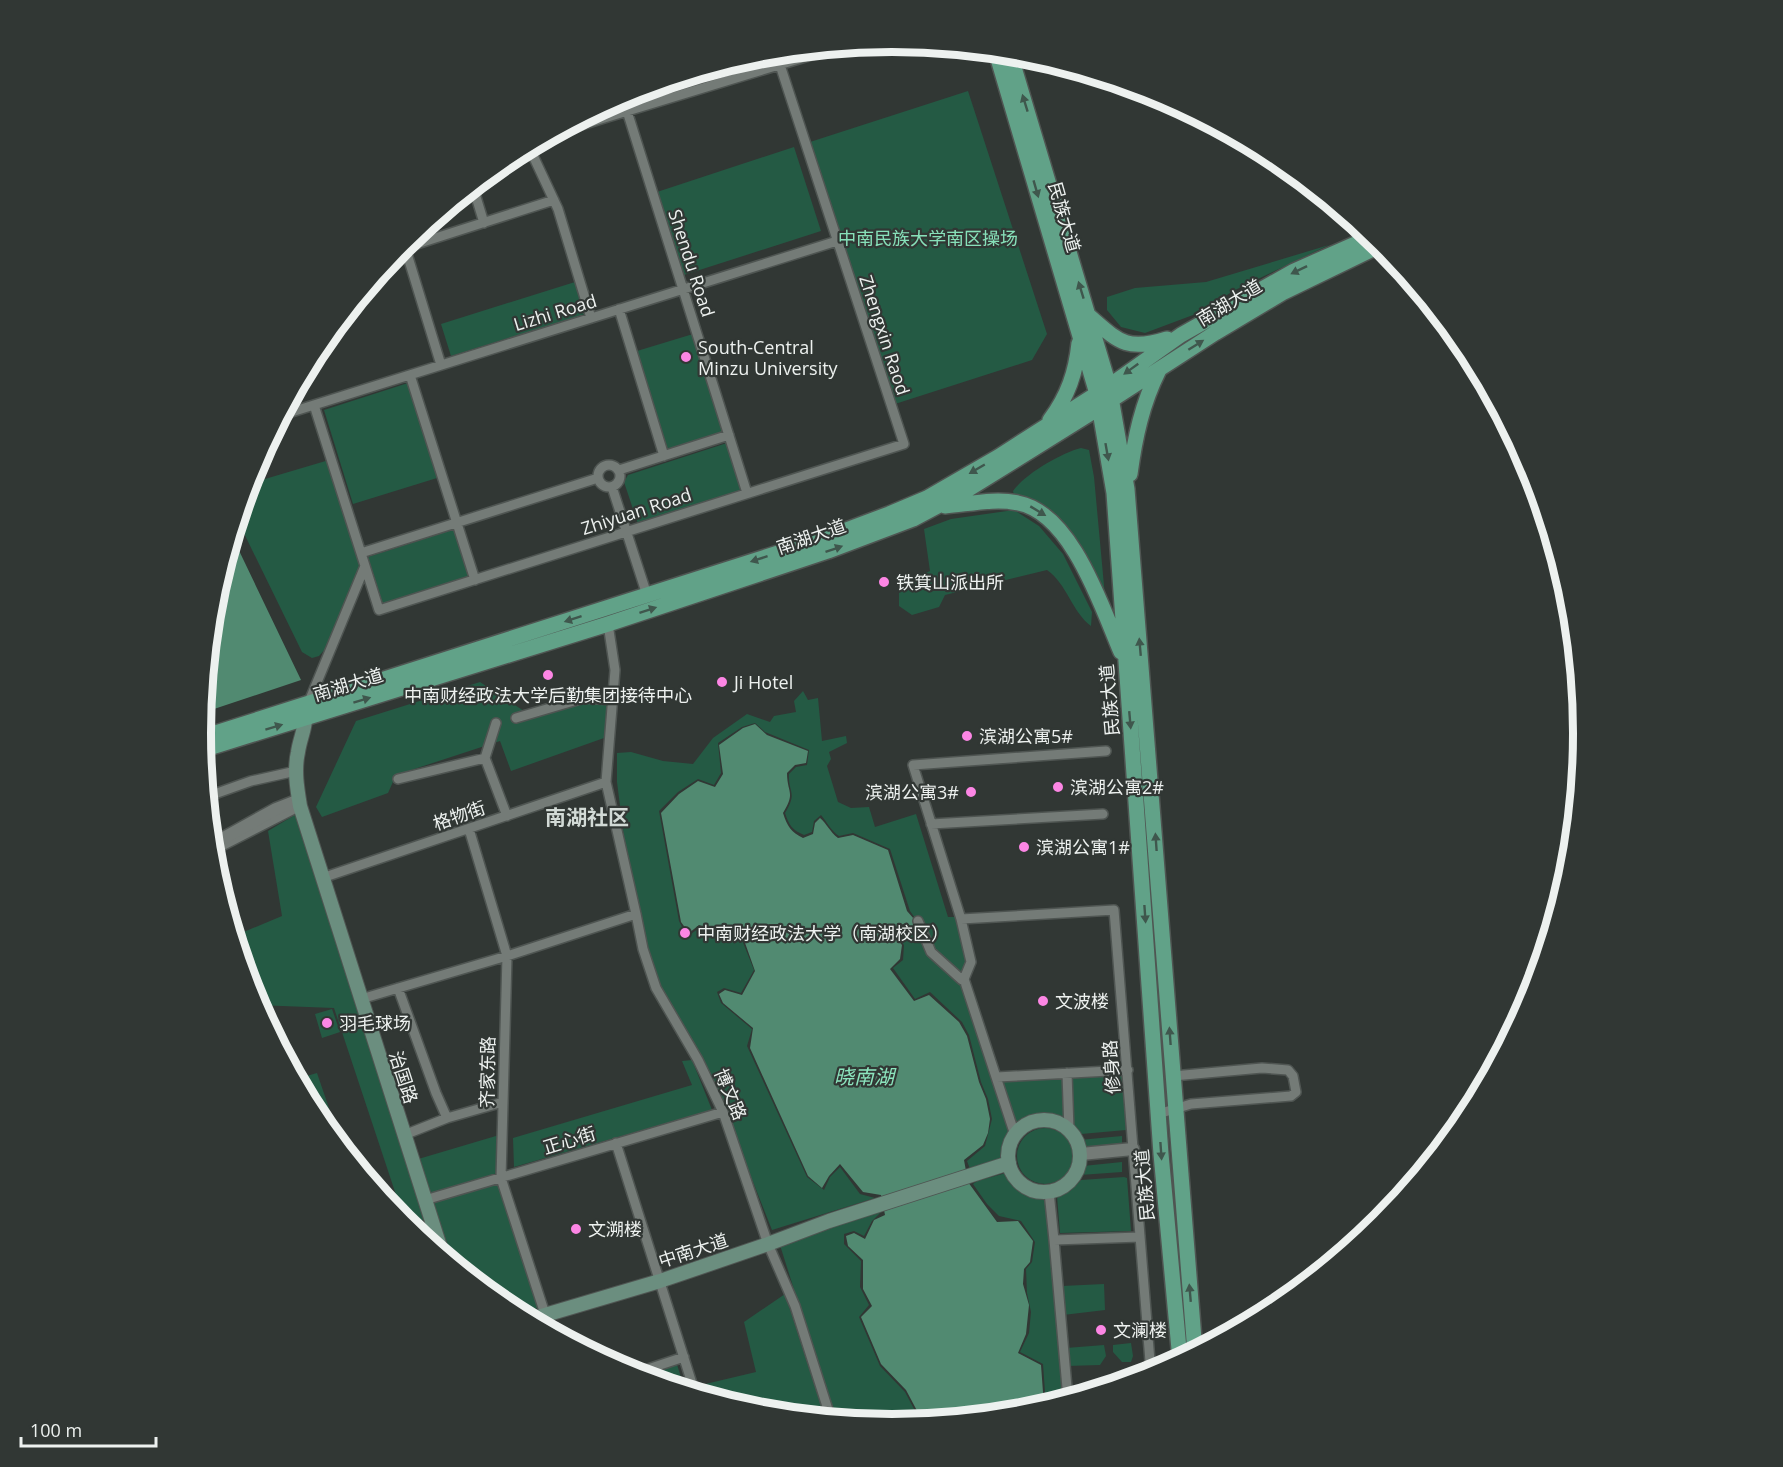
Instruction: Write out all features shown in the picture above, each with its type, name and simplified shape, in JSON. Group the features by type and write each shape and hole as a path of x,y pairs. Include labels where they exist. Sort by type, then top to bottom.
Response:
{"main road":[{"name":"民族大道","path":"999,61 1080,336 1104,397 1114,493 1158,1114 1179,1350"},
{"name":"民族大道","path":"1013,64 1089,315 1104,397 1127,489 1194,1343"},
{"name":"南湖大道","path":"211,735 608,624 894,527 939,506 1104,397 1181,335 1294,271 1362,241"},
{"name":"南湖大道","path":"211,746 306,709 825,538 908,507 998,457 1045,427 1160,368 1282,293 1371,250"},
{"path":"1089,315 1115,338 1133,345 1146,345 1181,335"},
{"path":"1045,427 1070,387 1078,358 1080,336"},
{"path":"1127,489 1141,414 1160,368"},
{"path":"939,506 1009,501 1029,506 1049,518 1067,540 1085,572 1125,662"},
{"name":"治国路","path":"306,709 297,753 296,781 300,803 439,1243"},
{"path":"1043,1120 1059,1123 1070,1130 1077,1140 1081,1154 1080,1165 1069,1183 1049,1192 1033,1190 1023,1185 1015,1177 1009,1163 1008,1152 1015,1135 1027,1125 1043,1120"},
{"name":"中南大道","path":"539,1316 660,1281 829,1221 1009,1163"}],"street":[{"path":"594,121 793,60"},
{"name":"Zhengxin Raod","path":"780,65 904,444"},
{"name":"Shendu Road","path":"627,111 747,493"},
{"path":"533,155 554,200 591,318"},
{"path":"475,194 484,223"},
{"path":"421,241 554,200"},
{"name":"Lizhi Road","path":"292,412 837,241"},
{"path":"405,257 441,365"},
{"path":"618,309 664,456"},
{"path":"410,375 475,580"},
{"path":"306,709 365,566 314,405"},
{"path":"619,470 729,435"},
{"name":"Zhiyuan Road","path":"365,566 379,610 904,444"},
{"path":"612,487 602,484 598,478 600,470 606,465 619,470"},
{"path":"612,487 619,482 619,470"},
{"path":"361,553 598,478"},
{"path":"612,487 647,595"},
{"name":"博文路","path":"608,624 615,670 606,782 642,949 656,988 698,1060 723,1112 768,1244 795,1306 829,1411"},
{"path":"516,718 584,698 613,700"},
{"path":"496,723 485,758 507,816"},
{"path":"1015,1135 964,979 971,962 961,919 913,765 1106,751"},
{"path":"398,779 485,758"},
{"path":"213,794 251,781 296,771"},
{"name":"格物街","path":"322,878 606,782"},
{"path":"219,840 276,809 300,803"},
{"path":"220,846 300,803"},
{"path":"931,824 1103,814"},
{"name":"齐家东路","path":"469,829 507,956 501,1178 545,1314"},
{"name":"修身路","path":"961,919 1114,910 1151,1363"},
{"path":"361,999 507,956 636,914"},
{"path":"918,921 931,952 963,980"},
{"path":"398,988 447,1118"},
{"path":"1158,1114 1191,1104 1292,1096 1296,1092 1296,1084 1288,1070 1262,1068 1173,1077"},
{"path":"997,1077 1128,1070"},
{"path":"1067,1073 1070,1130"},
{"path":"404,1135 447,1118 503,1102"},
{"name":"正心街","path":"425,1200 723,1112"},
{"path":"616,1143 692,1384"},
{"path":"1081,1154 1133,1149"},
{"path":"1049,1192 1067,1391"},
{"path":"1054,1240 1140,1237"},
{"path":"648,1369 684,1358"}],"green space":[{"name":"中南民族大学南区操场","path":"968,91 1047,334 1032,360 895,404 810,142"},
{"path":"794,147 821,231 684,275 657,192"},
{"path":"1329,245 1233,291 1201,312 1145,333 1121,327 1107,310 1107,297 1135,288 1206,282"},
{"path":"575,282 585,314 451,356 441,324"},
{"path":"693,334 724,433 668,450 637,351"},
{"path":"408,383 437,478 353,504 324,410"},
{"path":"727,443 742,490 638,524 624,482 628,475"},
{"path":"1081,448 1089,450 1094,477 1105,596 1025,498 1014,495 1013,491 1044,465"},
{"path":"329,460 361,565 326,648 319,656 312,658 302,652 242,530 259,481"},
{"path":"1014,510 1039,526 1063,554 1092,612 1091,626 1084,620 1060,583 1047,570 945,595 939,607 912,615 899,606 899,593 908,581 930,571 924,529 951,519"},
{"path":"455,529 470,576 383,604 368,557"},
{"path":"480,682 533,717 584,698 613,698 604,738 511,771 500,741 396,775 388,793 322,817 316,807 356,721"},
{"path":"803,691 808,700 818,698 822,741 846,736 847,743 829,752 831,759 827,766 838,802 851,808 869,807 875,827 916,814 948,917 957,917 968,960 963,980 1010,1132 1003,1147 1003,1159 970,1169 967,1161 985,1146 992,1119 988,1099 981,1082 969,1035 962,1022 930,992 915,999 893,968 903,960 904,945 896,935 896,929 904,926 914,928 915,918 910,911 890,849 853,833 839,836 821,815 814,821 812,832 804,835 794,829 785,813 792,796 789,774 796,767 807,765 809,750 765,732 755,723 742,727 718,743 721,773 714,785 698,779 678,792 659,811 679,921 687,937 699,928 717,932 738,930 754,970 741,993 724,988 717,992 721,1003 752,1029 747,1046 807,1177 824,1190 830,1177 840,1167 860,1194 875,1198 772,1230 723,1106 658,985 646,948 626,853 617,782 617,753 631,752 663,761 693,764 713,738 747,714 770,722 774,716 796,712 794,701"},
{"path":"298,813 423,1206 497,1183 538,1308 530,1310 477,1274 433,1237 427,1219 417,1222 399,1204 334,1008 267,1005 241,933 282,916 268,831"},
{"name":"羽毛球场","path":"332,1009 340,1032 322,1038 315,1014"},
{"path":"692,1060 712,1110 514,1167 513,1138 692,1085 682,1061"},
{"path":"317,1073 335,1126 325,1112 304,1077"},
{"path":"1124,1073 1126,1130 1081,1134 1073,1125 1071,1076"},
{"path":"1064,1077 1065,1119 1039,1114 1020,1121 1015,1126 1000,1080"},
{"path":"1045,1128 1056,1130 1065,1136 1071,1145 1073,1156 1071,1167 1065,1176 1056,1182 1045,1184 1034,1182 1025,1176 1019,1167 1017,1156 1019,1145 1025,1136 1034,1130"},
{"path":"506,1133 506,1170 427,1197 415,1160"},
{"path":"1122,1136 1122,1147 1083,1150 1079,1140"},
{"path":"1122,1162 1122,1172 1080,1175 1083,1166"},
{"path":"1006,1173 1021,1192 1045,1199 1063,1392 1045,1396 1043,1364 1020,1352 1029,1333 1031,1312 1026,1269 1032,1262 1035,1242 1021,1221 999,1216 987,1204 973,1184"},
{"path":"1127,1178 1131,1231 1060,1233 1057,1196 1070,1191 1081,1180"},
{"path":"882,1211 872,1221 864,1236 854,1231 844,1234 844,1244 861,1261 860,1287 869,1305 859,1317 880,1366 905,1392 916,1413 833,1412 779,1242"},
{"path":"1104,1284 1105,1310 1063,1315 1062,1286"},
{"path":"785,1294 823,1411 759,1401 698,1386 756,1372 744,1322"},
{"path":"1131,1343 1133,1356 1131,1362 1122,1362 1113,1352 1113,1345"},
{"path":"1104,1345 1106,1356 1100,1365 1066,1366 1066,1348"},
{"path":"674,1355 682,1381 673,1378 640,1366"}],"water":[{"path":"237,547 301,680 212,710 216,645"},
{"name":"晓南湖","path":"755,724 767,735 808,751 806,763 795,765 787,773 790,796 783,813 792,831 803,838 813,834 815,823 820,818 838,838 853,835 888,850 907,911 914,919 913,927 903,924 893,929 893,935 902,945 900,959 890,969 914,1001 929,995 959,1022 967,1036 986,1099 990,1119 988,1133 983,1145 964,1160 968,1182 997,1222 1018,1221 1033,1241 1030,1262 1024,1269 1023,1284 1029,1305 1026,1334 1018,1353 1041,1365 1043,1397 980,1409 918,1413 906,1390 881,1364 861,1317 872,1306 863,1289 863,1260 848,1246 846,1236 854,1233 865,1239 874,1220 885,1215 881,1195 863,1192 840,1164 822,1188 808,1176 750,1048 753,1028 723,1003 719,994 725,990 742,995 755,971 739,926 714,930 699,925 689,933 681,922 661,813 679,794 698,781 715,787 723,774 719,745 743,728"}],"place":[{"name":"South-Central Minzu University","path":"686,357"},
{"name":"铁箕山派出所","path":"884,582"},
{"name":"中南财经政法大学后勤集团接待中心","path":"548,675"},
{"name":"Ji Hotel","path":"722,682"},
{"name":"滨湖公寓5#","path":"967,736"},
{"name":"滨湖公寓2#","path":"1058,787"},
{"name":"滨湖公寓3#","path":"971,792"},
{"name":"滨湖公寓1#","path":"1024,847"},
{"name":"中南财经政法大学（南湖校区）","path":"685,933"},
{"name":"文波楼","path":"1043,1001"},
{"name":"羽毛球场","path":"327,1023"},
{"name":"文溯楼","path":"576,1229"},
{"name":"文澜楼","path":"1101,1330"}],"district":[{"name":"南湖社区","path":"587,817"}]}
